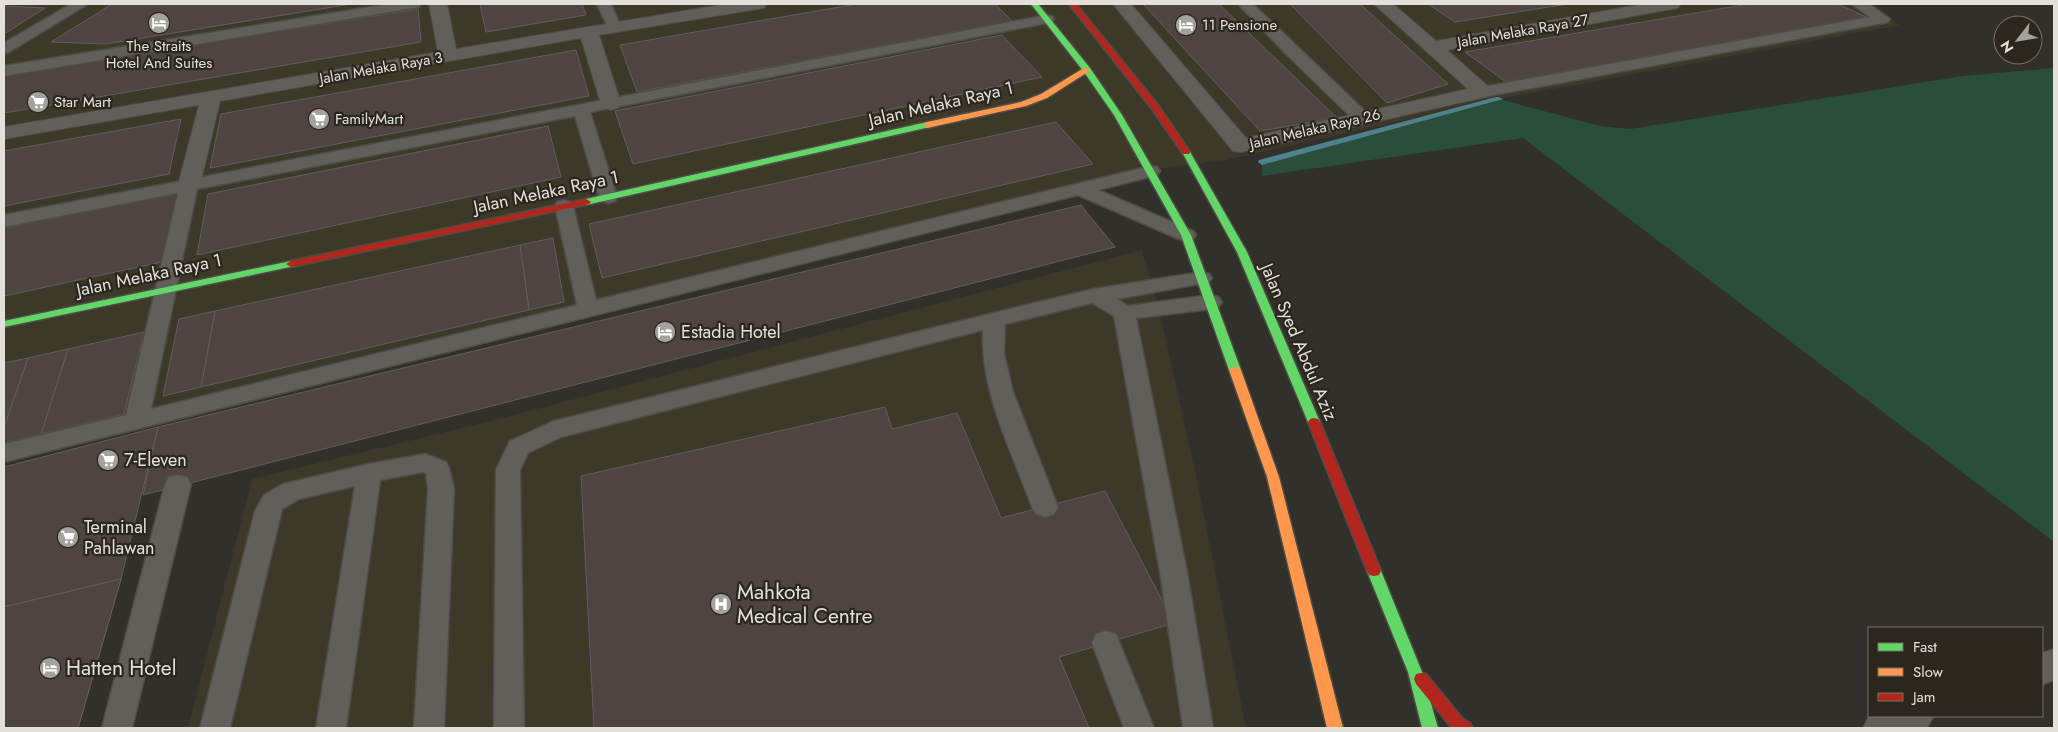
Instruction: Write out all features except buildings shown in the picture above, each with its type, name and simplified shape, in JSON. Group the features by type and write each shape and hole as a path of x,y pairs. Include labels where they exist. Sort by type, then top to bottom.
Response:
{"main road":[{"path":"1034,4 1087,70 1118,114 1186,235 1273,477 1335,728"},
{"name":"Jalan Syed Abdul Aziz","path":"1072,4 1155,107 1192,161 1242,252 1276,329 1415,672 1430,728"},
{"name":"Jalan Melaka Raya 1","path":"4,324 608,197 1023,104 1044,96 1087,70"},
{"path":"1415,672 1457,723 1465,728"}],"street":[{"path":"438,4 448,56"},
{"name":"Jalan Melaka Raya 3","path":"4,133 727,6 758,4"},
{"name":"Jalan Melaka Raya 26","path":"1122,4 1241,146 1483,92"},
{"path":"1383,4 1483,92"},
{"name":"Jalan Melaka Raya 27","path":"1433,47 1672,4"},
{"path":"588,31 611,104"},
{"path":"189,185 211,98"},
{"path":"1882,728 1912,717"}],"lane":[{"path":"4,49 81,4"},
{"path":"4,71 414,4"},
{"path":"604,4 614,27"},
{"path":"1245,4 1291,51 1362,118"},
{"path":"1483,92 1883,19 1859,4"},
{"path":"4,221 1047,19"},
{"path":"581,109 608,197"},
{"path":"4,453 136,421 197,411 588,310 1151,171"},
{"path":"136,421 189,185"},
{"path":"1079,188 1186,235"},
{"path":"564,206 588,310"},
{"path":"509,728 508,470 519,447 554,430 994,320 1094,296 1202,278"},
{"path":"1094,296 1115,306 1124,313 1162,504 1188,654 1198,728"},
{"path":"1124,313 1211,302"},
{"path":"994,320 992,354 1001,392 1045,507"},
{"path":"215,728 268,511 273,502 280,496 292,491 369,473 426,463 437,468 441,489 429,728"},
{"path":"331,728 369,473"},
{"path":"117,728 178,484"},
{"path":"1106,642 1139,728"}],"shaded area":[{"path":"4,4 1869,4 1900,25 1499,99 1226,160 1131,172 4,447"},
{"name":"Mahkota Medical Centre","path":"1142,250 1160,314 1194,466 1246,728 188,728 252,479 495,420"}],"green space":[{"path":"2054,68 2054,542 1523,138 1262,176 1262,162 1499,99 1600,126 1630,129 1963,76"}],"waterway":[{"path":"1262,162 1499,99"}],"traffic: fast":[{"path":"1034,4 1087,70 1118,115 1186,235 1235,370"},
{"path":"586,202 927,125"},
{"path":"1186,152 1242,252 1314,422"},
{"path":"4,324 291,264"},
{"path":"1374,571 1415,672 1430,728"}],"traffic: slow":[{"path":"927,125 1023,104 1044,96 1087,70"},
{"path":"1235,370 1273,477 1335,728"}],"traffic: jam":[{"path":"1072,4 1155,107 1186,152"},
{"path":"291,264 586,202"},
{"path":"1314,422 1374,571"},
{"path":"1421,679 1457,723 1465,728"}],"place":[{"name":"The Straits Hotel And Suites","path":"159,23"},
{"name":"11 Pensione","path":"1186,25"},
{"name":"Star Mart","path":"38,102"},
{"name":"FamilyMart","path":"319,119"},
{"name":"Estadia Hotel","path":"665,332"},
{"name":"7-Eleven","path":"108,460"},
{"name":"Terminal Pahlawan","path":"68,537"},
{"name":"Mahkota Medical Centre","path":"721,604"},
{"name":"Hatten Hotel","path":"50,668"}]}
